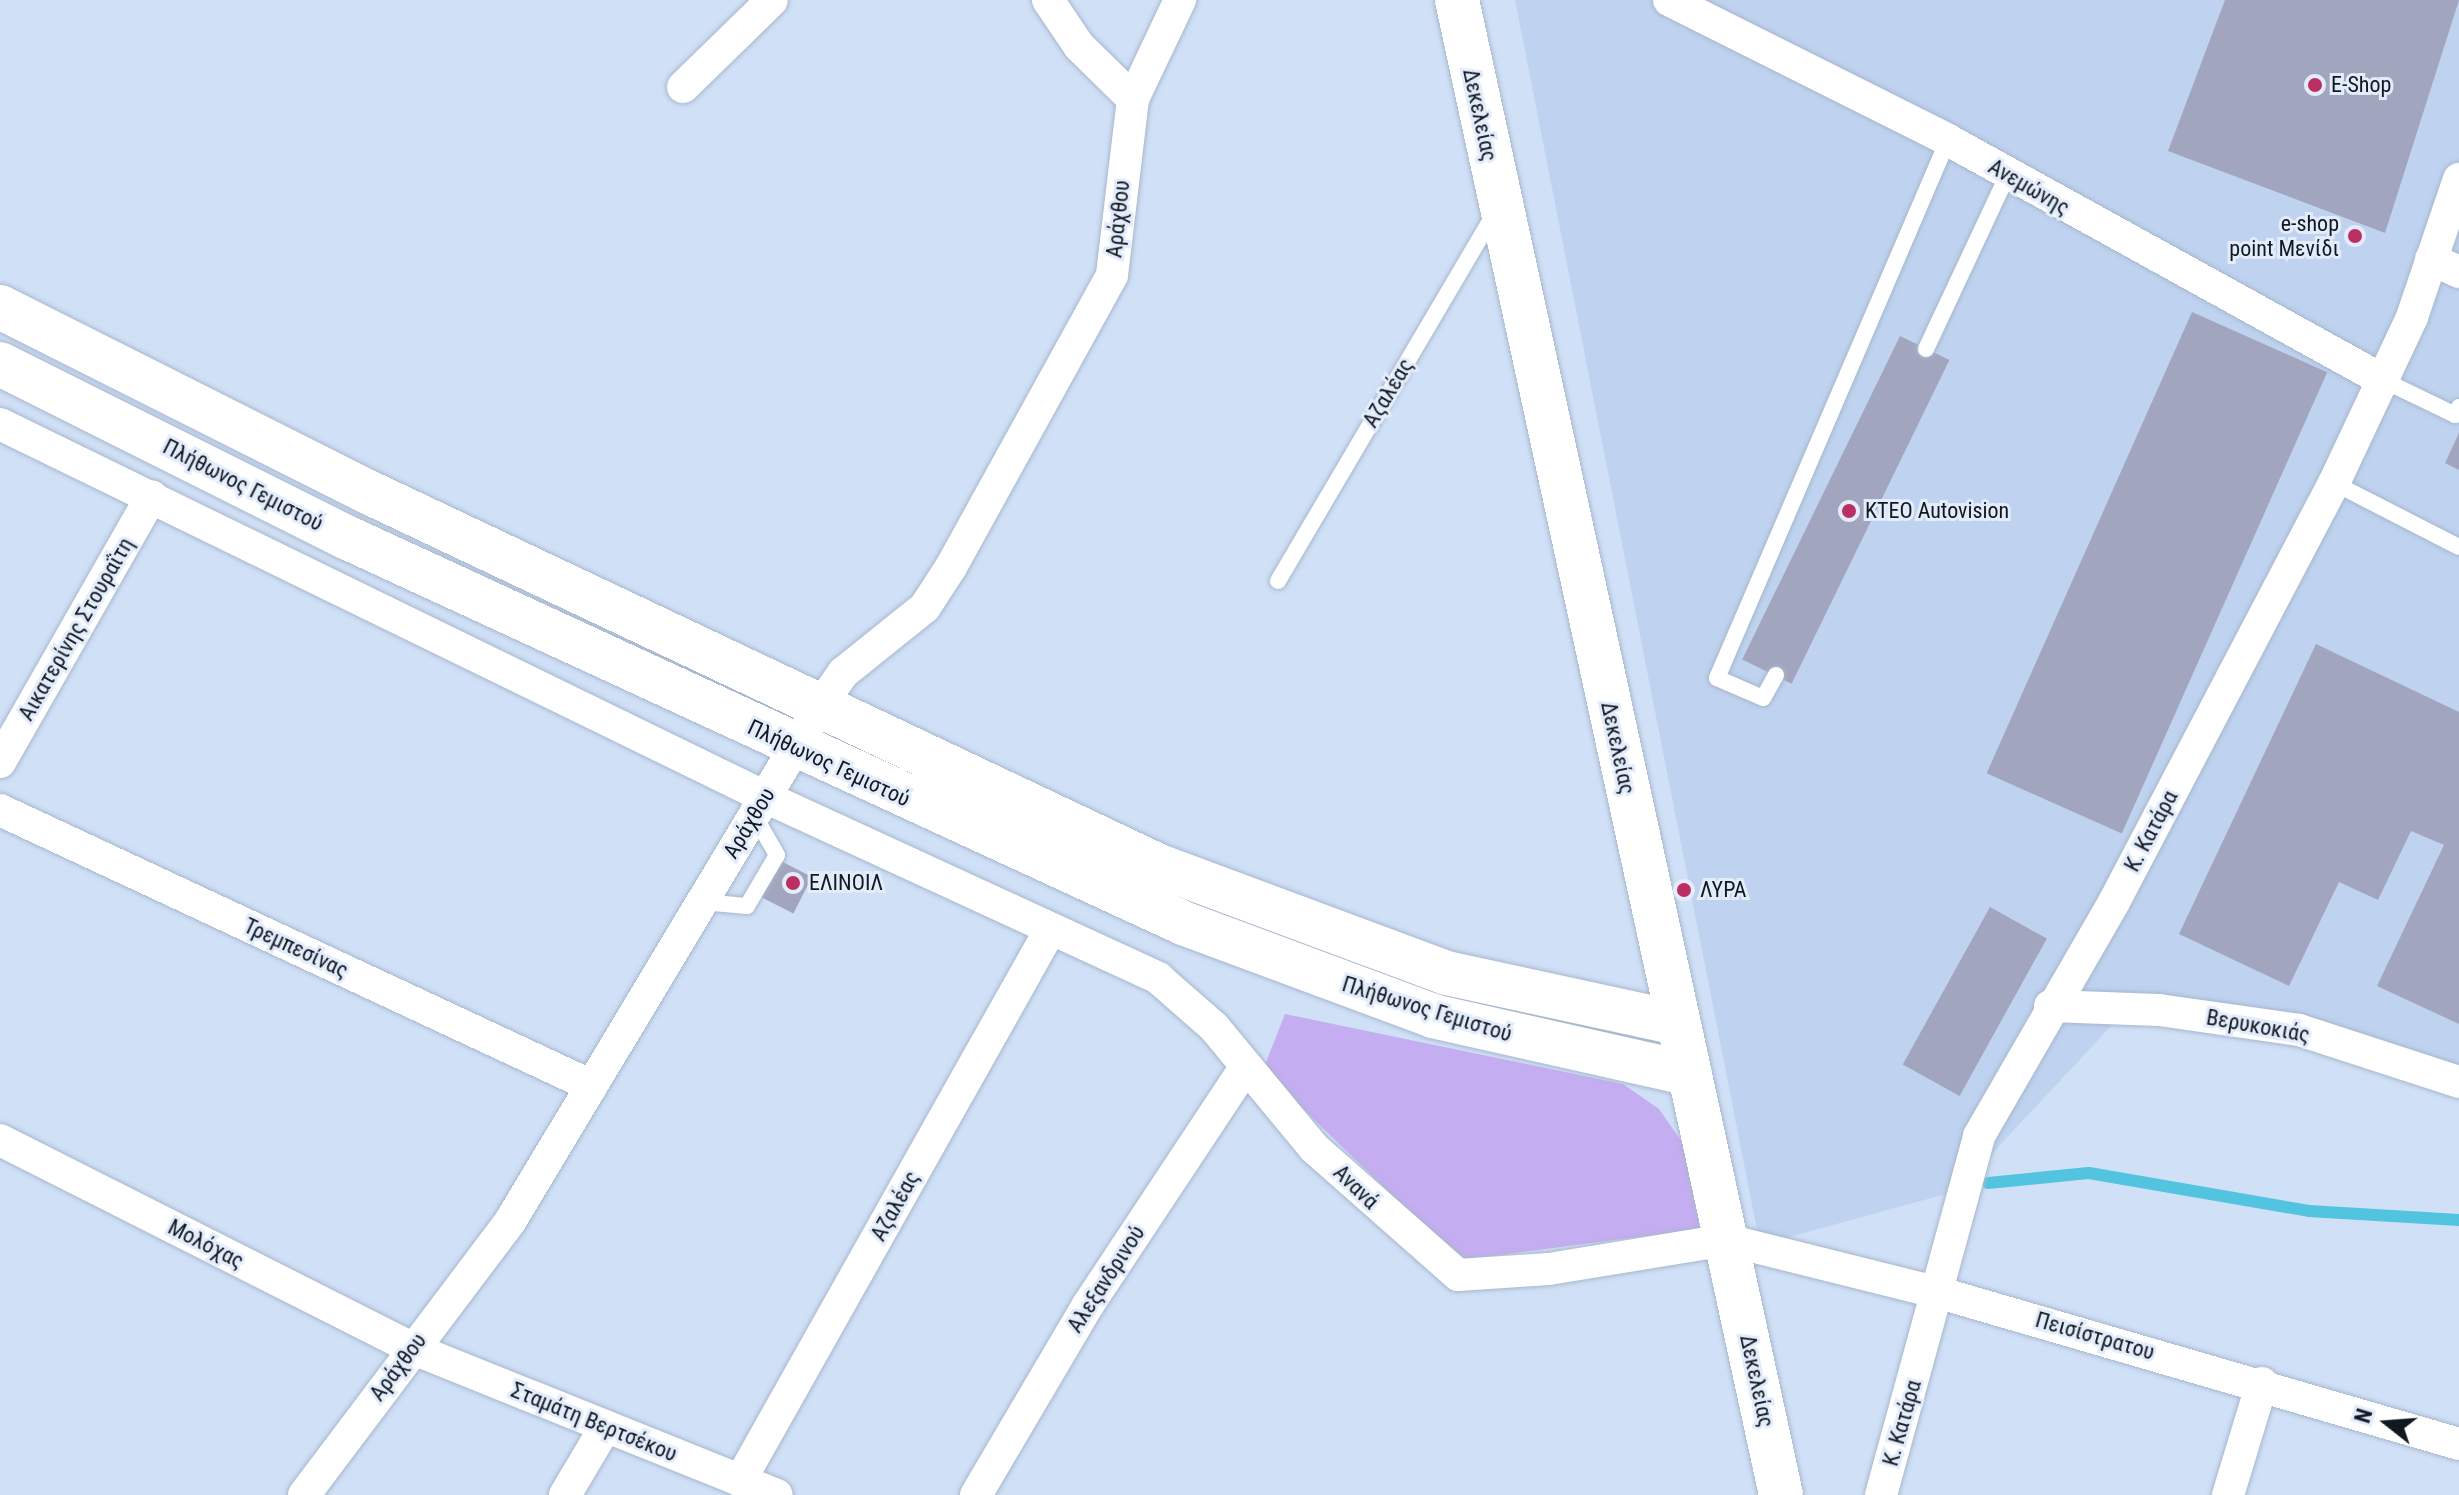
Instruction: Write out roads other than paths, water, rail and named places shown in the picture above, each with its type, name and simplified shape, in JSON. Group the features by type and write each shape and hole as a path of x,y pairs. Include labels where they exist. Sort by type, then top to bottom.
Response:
{"street":[{"path":"683,87 772,0"},
{"path":"1048,0 1079,46 1133,99"},
{"name":"Αράχθου","path":"304,1495 411,1348 511,1220 818,709 843,673 925,607 1098,305 1117,252 1133,99 1180,0"},
{"name":"Δεκελείας","path":"1457,0 1499,206 1781,1495"},
{"name":"Ανεμώνης","path":"1669,0 1948,140 2007,176 2385,381"},
{"name":"Κ. Κατάρα","path":"1881,1495 1940,1293 1979,1136 2050,1006 2114,902 2445,266 2459,179"},
{"name":"Πλήθωνος Γεμιστού","path":"0,307 818,709 1159,866 1446,973 1678,1023"},
{"name":"Πλήθωνος Γεμιστού","path":"0,364 795,747 1064,873 1334,980 1560,1049 1690,1074"},
{"path":"0,424 152,496 760,806 1049,932"},
{"name":"Αικατερίνης Στουραΐτη","path":"0,762 152,496"},
{"name":"Τρεμπεσίνας","path":"0,810 592,1086"},
{"name":"Ανανά","path":"1049,932 1158,978 1214,1027 1314,1148 1458,1275 1549,1269 1727,1240"},
{"name":"Αζαλέας","path":"740,1481 1049,932"},
{"name":"Βερυκοκιάς","path":"2050,1006 2159,1010 2299,1030 2459,1082"},
{"name":"Αλεξανδρινού","path":"976,1495 1088,1305 1245,1068"},
{"name":"Μολόχας","path":"0,1140 411,1348"},
{"name":"Πεισίστρατου","path":"1727,1240 1940,1293 2262,1383 2459,1444"},
{"name":"Σταμάτη Βερτσέκου","path":"411,1348 777,1495"},
{"path":"2228,1495 2262,1383"},
{"path":"565,1495 606,1426"}],"lane":[{"path":"1776,675 1763,698 1717,678 1948,140"},
{"path":"1926,349 2007,176"},
{"name":"Αζαλέας","path":"1278,581 1499,206"},
{"path":"2385,381 2455,415 2459,407"},
{"path":"2334,483 2459,547"}],"waterway":[{"path":"1988,1183 2089,1173 2309,1211 2459,1220"}],"place":[{"name":"E-Shop","path":"2315,85"},
{"name":"e-shop point Μενίδι","path":"2355,236"},
{"name":"ΚΤΕΟ Autovision","path":"1849,511"},
{"name":"ΕΛΙΝΟΙΛ","path":"793,883"},
{"name":"ΛΥΡΑ","path":"1684,890"}]}
